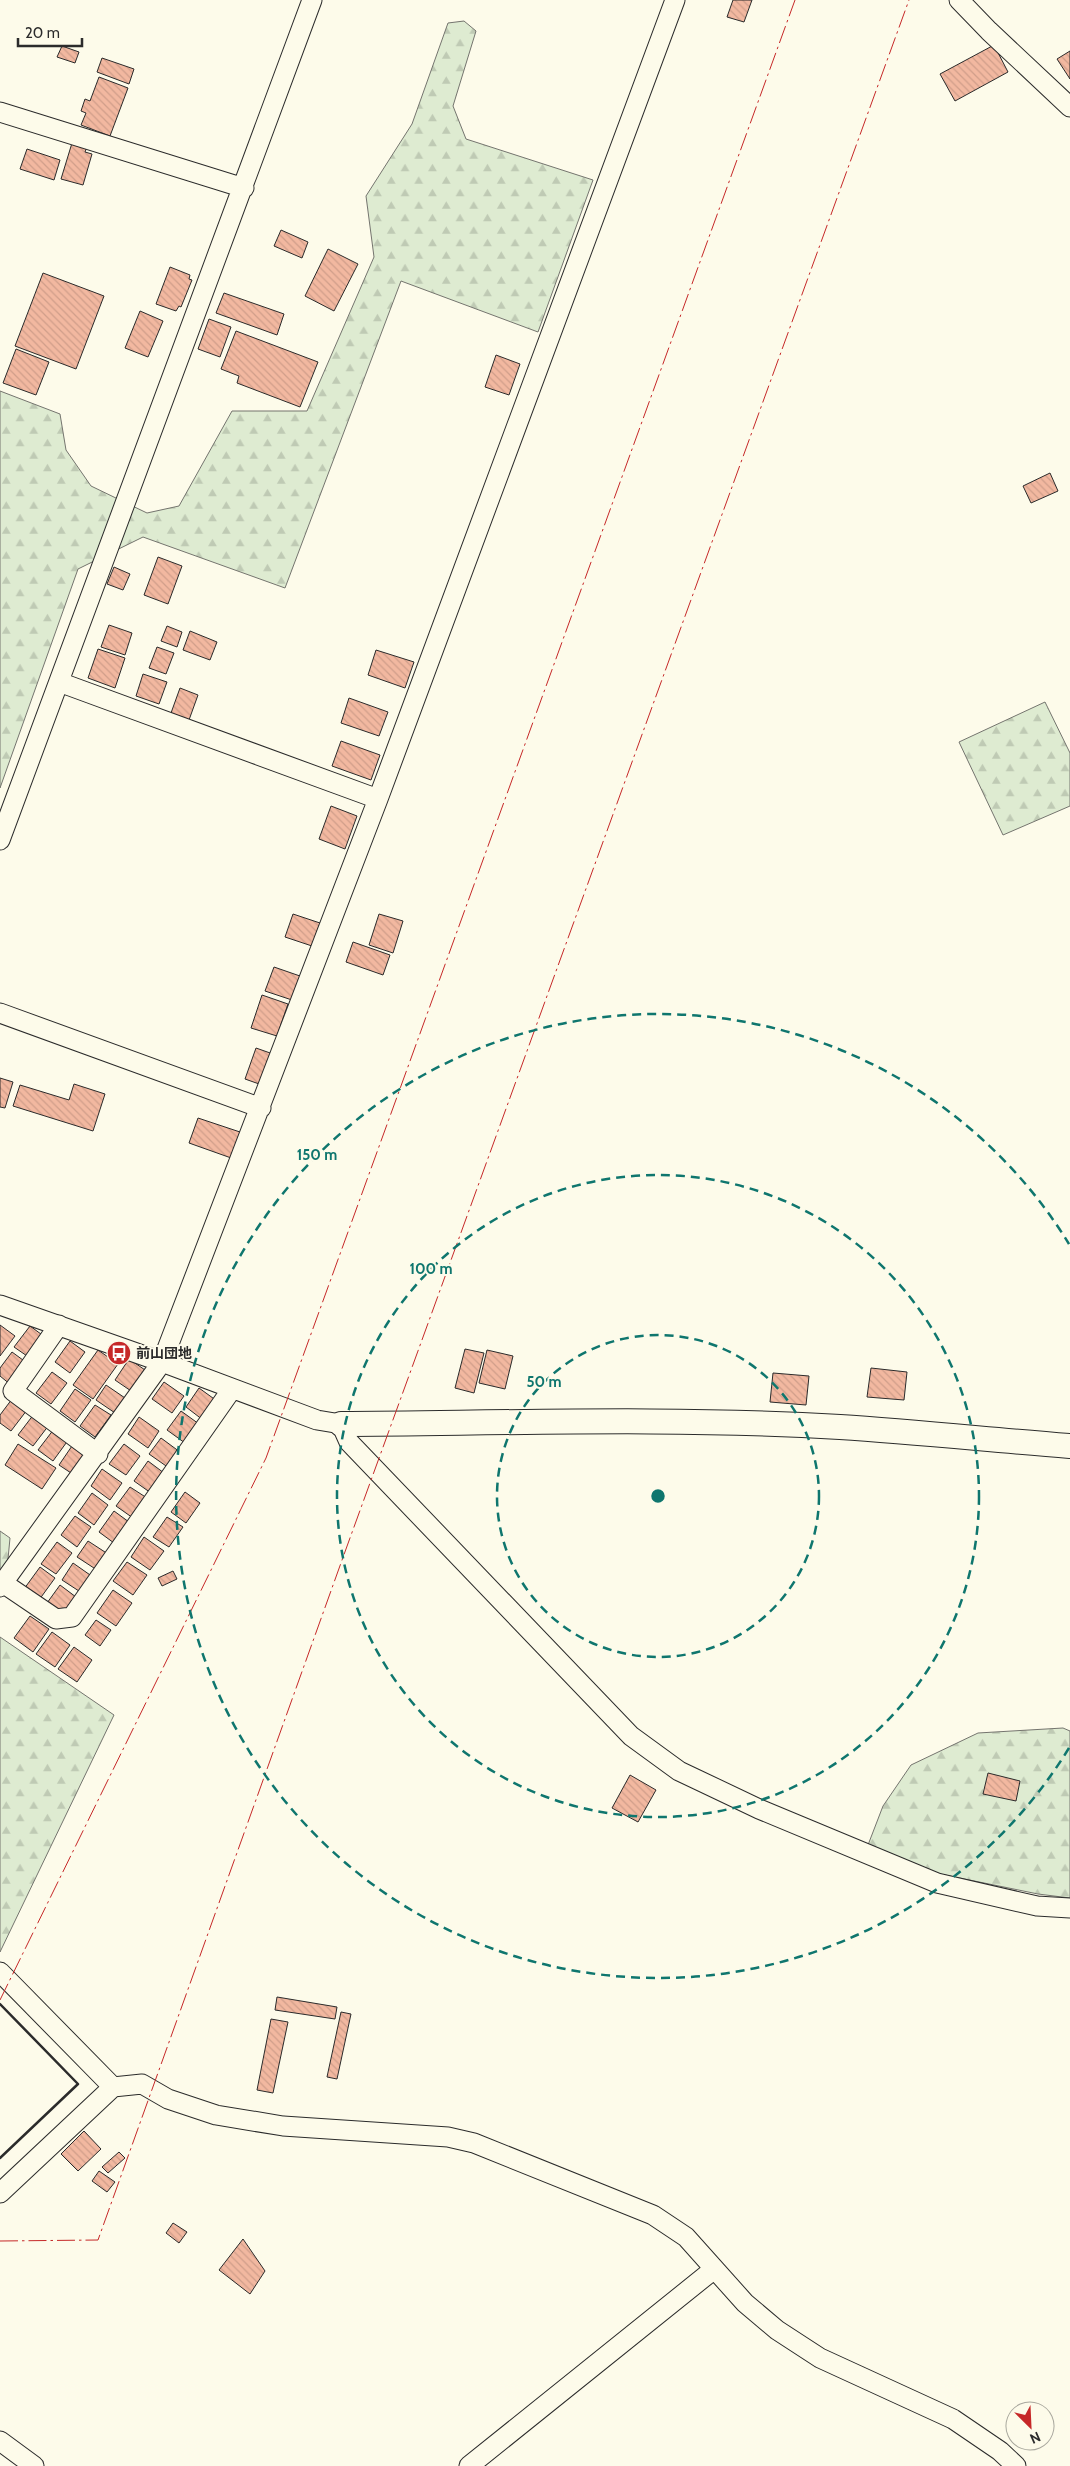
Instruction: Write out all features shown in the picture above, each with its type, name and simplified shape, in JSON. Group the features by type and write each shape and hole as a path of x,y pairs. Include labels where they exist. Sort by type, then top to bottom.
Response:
{"street":[{"path":"0,840 175,365 244,188 312,0"},
{"path":"232,1389 72,1617 56,1619 2,1585 98,1454 162,1362 378,799 675,0"},
{"path":"959,0 1070,107"},
{"path":"0,112 244,188"},
{"path":"59,682 378,799"},
{"path":"0,1012 261,1108"},
{"path":"0,1305 318,1420 341,1424 757,1424 839,1427 1070,1446"},
{"path":"59,1326 14,1392 98,1454"},
{"path":"341,1424 349,1442 631,1736 679,1771 758,1809 937,1883 1037,1906 1070,1908"},
{"path":"0,1972 113,2087"},
{"path":"0,2193 113,2087 142,2084 168,2099 216,2115 283,2126 448,2137 474,2143 653,2215 686,2237 713,2270 745,2303 792,2340 820,2358 953,2419 1000,2451 1016,2466"},
{"path":"469,2466 713,2270"},
{"path":"0,2441 32,2465"}],"green space":[{"path":"464,21 476,31 453,106 466,139 593,180 538,332 401,281 285,588 143,537 78,569 0,788 0,391 60,414 66,450 91,486 147,513 179,506 232,411 307,411 374,257 366,196 412,124 448,23"},
{"path":"1045,702 1070,753 1070,806 1003,835 959,742"},
{"path":"0,1531 10,1538 8,1559 0,1588"},
{"path":"0,1637 114,1715 0,1952"},
{"path":"1063,1728 1070,1731 1070,1898 1038,1894 940,1874 868,1845 883,1806 911,1765 978,1733"}],"building":[{"path":"733,0 752,0 744,22 727,17"},
{"path":"994,45 1008,72 955,101 940,74"},
{"path":"62,46 79,52 75,63 57,57"},
{"path":"1070,51 1070,79 1057,59"},
{"path":"102,58 134,69 129,84 97,72"},
{"path":"99,77 128,88 110,136 81,125 86,113 81,111 85,99 90,101"},
{"path":"72,143 87,147 85,152 92,154 83,185 61,179"},
{"path":"27,149 60,160 54,180 20,169"},
{"path":"281,230 308,242 302,258 274,246"},
{"path":"328,249 358,264 334,311 305,296"},
{"path":"170,267 190,275 189,279 192,280 181,307 179,306 176,311 156,304"},
{"path":"43,273 104,296 76,369 15,346"},
{"path":"224,293 284,314 277,335 216,313"},
{"path":"140,311 163,321 148,357 125,348"},
{"path":"209,319 231,327 220,357 198,349"},
{"path":"236,331 318,362 300,407 237,383 239,376 221,369"},
{"path":"16,349 49,362 36,395 3,383"},
{"path":"496,355 520,364 509,395 485,387"},
{"path":"1050,473 1058,491 1031,503 1023,486"},
{"path":"158,557 182,566 168,604 144,595"},
{"path":"114,567 130,574 123,590 107,584"},
{"path":"109,625 132,633 125,655 101,647"},
{"path":"167,626 182,632 177,647 161,641"},
{"path":"190,631 217,642 210,660 183,650"},
{"path":"157,647 174,653 166,674 149,668"},
{"path":"98,649 125,658 115,688 88,678"},
{"path":"376,650 414,662 405,688 368,675"},
{"path":"143,674 167,682 159,704 136,696"},
{"path":"180,688 198,695 189,720 171,713"},
{"path":"349,698 388,712 379,736 341,723"},
{"path":"341,741 380,755 371,780 332,766"},
{"path":"331,806 357,816 345,849 319,839"},
{"path":"293,914 320,923 312,946 285,937"},
{"path":"379,914 403,921 393,953 369,945"},
{"path":"353,942 390,955 383,975 346,962"},
{"path":"274,967 300,976 292,1000 265,991"},
{"path":"262,995 288,1004 277,1036 251,1028"},
{"path":"256,1048 273,1054 262,1085 245,1079"},
{"path":"0,1078 13,1082 5,1108 0,1107"},
{"path":"74,1084 105,1094 93,1131 13,1106 20,1085 69,1100"},
{"path":"198,1118 243,1133 234,1159 189,1143"},
{"path":"0,1325 15,1336 0,1356"},
{"path":"30,1326 45,1337 30,1358 14,1347"},
{"path":"70,1341 85,1352 70,1373 55,1362"},
{"path":"465,1349 484,1353 474,1393 455,1388"},
{"path":"98,1350 118,1364 93,1399 73,1385"},
{"path":"487,1350 513,1356 505,1389 479,1383"},
{"path":"12,1352 27,1363 11,1385 0,1376 0,1368"},
{"path":"129,1359 148,1372 134,1393 115,1380"},
{"path":"871,1368 907,1372 904,1400 867,1397"},
{"path":"52,1372 67,1383 51,1404 36,1393"},
{"path":"773,1373 809,1376 806,1405 770,1402"},
{"path":"164,1382 184,1396 172,1413 152,1399"},
{"path":"106,1385 128,1400 118,1415 96,1400"},
{"path":"199,1388 217,1401 203,1420 186,1407"},
{"path":"75,1389 91,1400 75,1422 60,1411"},
{"path":"12,1399 27,1410 11,1431 0,1423 0,1415"},
{"path":"95,1405 111,1415 95,1437 80,1426"},
{"path":"181,1411 199,1424 185,1443 167,1430"},
{"path":"34,1414 49,1425 33,1446 18,1435"},
{"path":"139,1417 159,1431 148,1448 128,1434"},
{"path":"54,1429 69,1439 53,1461 38,1450"},
{"path":"161,1438 180,1452 169,1468 149,1454"},
{"path":"74,1443 90,1454 74,1475 59,1465"},
{"path":"18,1444 56,1468 42,1489 5,1465"},
{"path":"124,1444 140,1456 126,1475 109,1464"},
{"path":"148,1461 164,1473 151,1493 134,1481"},
{"path":"102,1469 122,1483 110,1500 91,1486"},
{"path":"130,1487 147,1498 133,1518 116,1506"},
{"path":"185,1492 200,1503 186,1523 171,1512"},
{"path":"92,1493 108,1505 94,1525 78,1513"},
{"path":"114,1511 129,1522 114,1543 99,1532"},
{"path":"75,1516 91,1527 77,1547 61,1535"},
{"path":"167,1517 183,1527 169,1547 153,1537"},
{"path":"144,1537 164,1551 150,1570 131,1557"},
{"path":"88,1541 108,1554 97,1570 77,1557"},
{"path":"57,1542 72,1553 56,1574 41,1564"},
{"path":"127,1562 147,1575 133,1595 113,1581"},
{"path":"73,1563 93,1577 82,1593 62,1580"},
{"path":"40,1567 55,1578 39,1600 24,1589"},
{"path":"173,1571 177,1579 162,1586 158,1578"},
{"path":"60,1585 76,1597 64,1615 47,1603"},
{"path":"113,1590 132,1603 116,1626 97,1613"},
{"path":"30,1616 49,1629 33,1652 14,1638"},
{"path":"96,1620 111,1630 100,1646 85,1635"},
{"path":"52,1632 70,1645 55,1667 36,1654"},
{"path":"74,1647 92,1660 77,1682 58,1669"},
{"path":"988,1773 1020,1781 1016,1801 983,1794"},
{"path":"630,1775 656,1790 638,1822 612,1808"},
{"path":"277,1997 337,2007 335,2019 275,2010"},
{"path":"341,2012 351,2014 337,2079 327,2077"},
{"path":"271,2019 288,2022 273,2093 257,2090"},
{"path":"84,2131 101,2149 78,2171 61,2154"},
{"path":"119,2152 125,2158 108,2173 102,2167"},
{"path":"99,2171 115,2182 107,2192 92,2181"},
{"path":"173,2223 187,2232 179,2243 166,2233"},
{"path":"243,2239 265,2271 250,2294 219,2270"}],"wall":[{"path":"0,2004 78,2084 0,2158"}],"power":[{"path":"0,2000 266,1458 795,0"},
{"path":"0,2241 98,2240 346,1549 909,0"}],"place":[{"name":"前山団地","path":"119,1353"}]}
